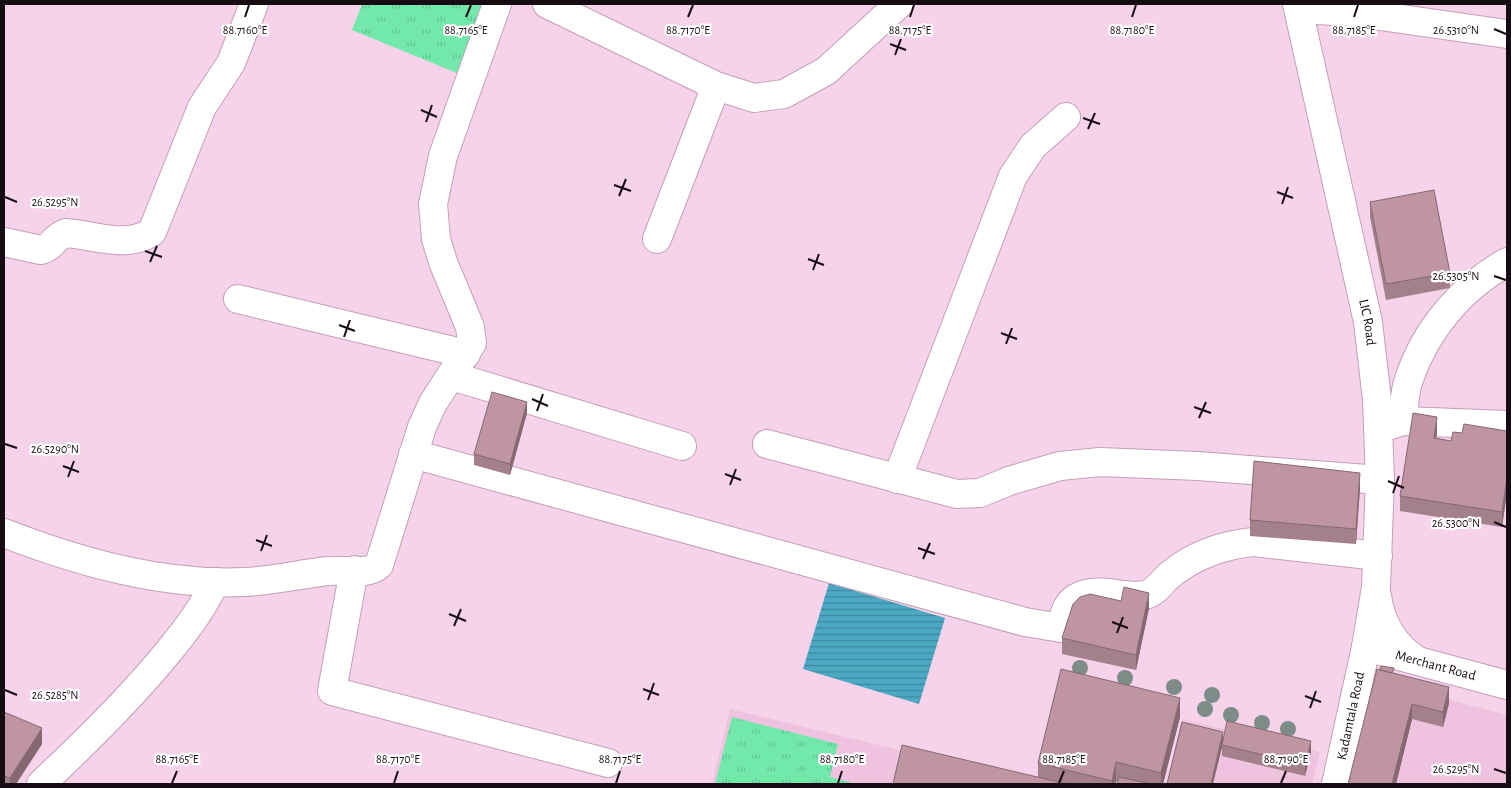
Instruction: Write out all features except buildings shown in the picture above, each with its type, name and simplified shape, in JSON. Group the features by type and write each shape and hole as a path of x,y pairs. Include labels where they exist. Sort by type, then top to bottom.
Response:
{"street":[{"path":"4,242 41,250 46,249 61,234 66,233 129,240 152,232 202,108 231,63 254,4"},
{"path":"4,533 79,558 135,572 192,581 246,582 316,572 368,571 379,565 413,454 433,403 459,365 472,336 436,240 433,204 443,156 497,4"},
{"path":"547,4 716,86 754,98 784,94 826,71 899,4"},
{"path":"1298,6 1507,34"},
{"name":"LIC Road","path":"1298,6 1368,322 1377,400 1390,425 1380,480 1376,587 1366,647"},
{"path":"657,239 716,86"},
{"path":"897,479 1009,184 1033,146 1066,117"},
{"path":"1507,262 1482,277 1442,317 1423,347 1390,425 1507,425"},
{"path":"238,299 459,365 682,446"},
{"path":"768,444 956,494 980,493 1060,466 1100,462 1198,466 1380,480"},
{"path":"413,454 1025,622 1061,628 1066,608 1077,598 1104,592 1144,595 1156,590 1171,574 1209,550 1232,544 1253,542 1378,556"},
{"path":"354,570 332,691 608,763"},
{"path":"41,784 114,714 153,671 195,619 215,582"},
{"path":"1376,587 1380,611 1388,632 1402,649 1418,661"},
{"name":"Merchant Road","path":"1366,647 1507,685"},
{"name":"Kadamtala Road","path":"1336,784 1366,647"}],"shaded area":[{"path":"1375,680 1507,715 1507,784 1347,784"},
{"path":"730,709 1040,784 712,784"},
{"path":"1182,719 1320,752 1312,784 1167,784"}],"green space":[{"path":"362,4 485,4 457,73 352,30"},
{"path":"732,717 838,744 830,777 856,784 715,784"}],"water":[{"path":"829,583 945,618 919,704 803,669"}]}
